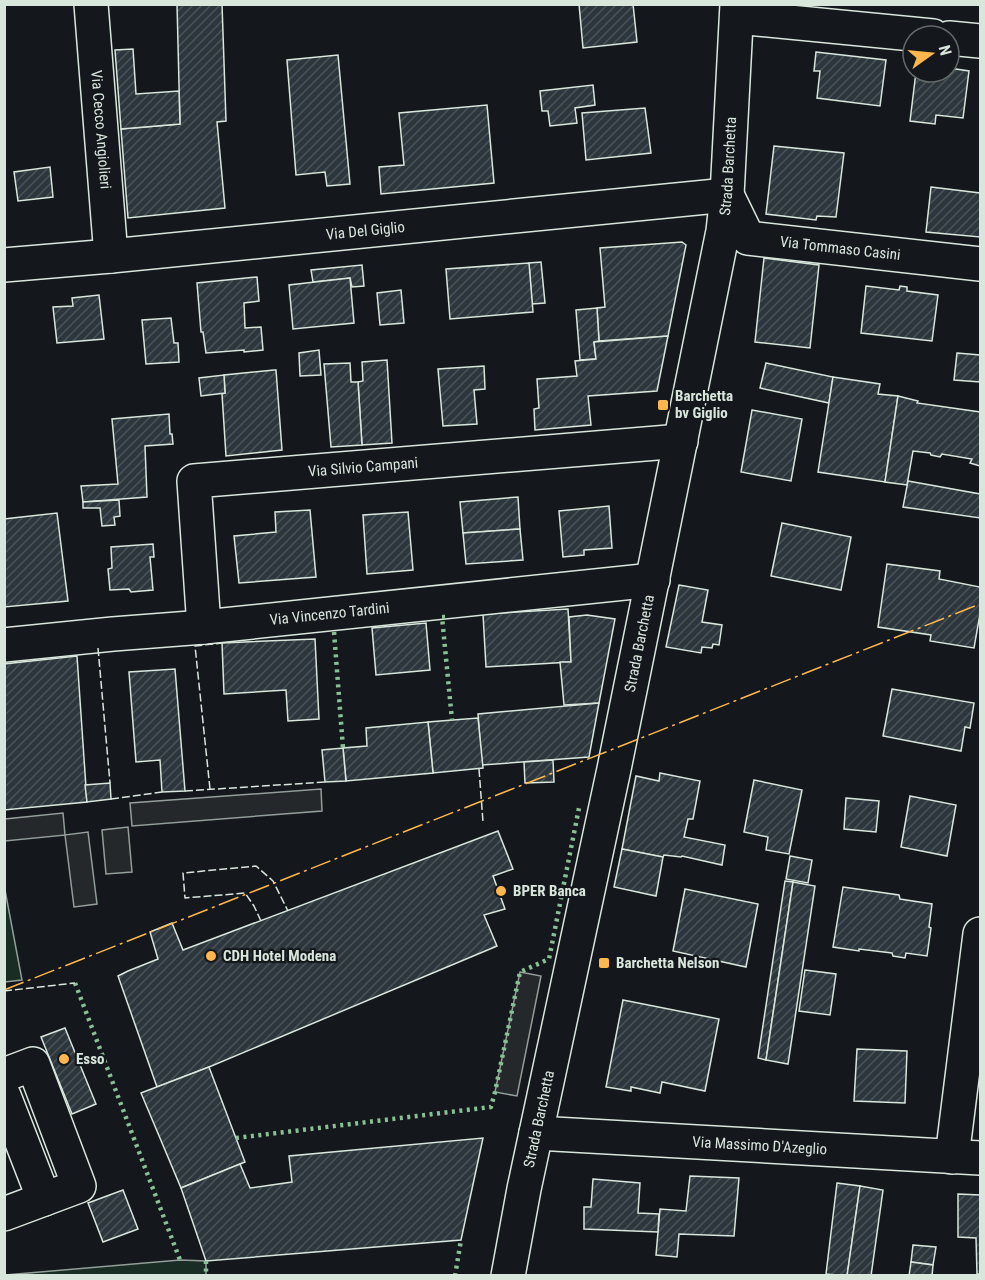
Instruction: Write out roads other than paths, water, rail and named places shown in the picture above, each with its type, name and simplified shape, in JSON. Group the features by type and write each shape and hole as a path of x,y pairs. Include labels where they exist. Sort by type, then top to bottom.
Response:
{"street":[{"name":"Via Cecco Angiolieri","path":"91,4 111,256"},
{"path":"737,11 901,32"},
{"name":"Strada Barchetta","path":"508,1275 653,580 723,231 737,11"},
{"path":"961,39 981,41"},
{"name":"Via Del Giglio","path":"4,265 727,195"},
{"name":"Via Tommaso Casini","path":"727,195 748,238 981,264"},
{"name":"Via Silvio Campani","path":"204,627 194,481 681,441"},
{"name":"Via Vincenzo Tardini","path":"4,645 204,627 653,580"},
{"path":"966,1158 981,934"},
{"path":"4,1075 33,1064 79,1185 44,1199 7,1207"},
{"path":"4,1096 44,1199"},
{"name":"Via Massimo D'Azeglio","path":"536,1133 966,1158"}],"place":[{"name":"Barchetta bv Giglio","path":"663,405"},
{"name":"BPER Banca","path":"501,891"},
{"name":"CDH Hotel Modena","path":"211,956"},
{"name":"Barchetta Nelson","path":"604,963"},
{"name":"Esso","path":"64,1059"}]}
